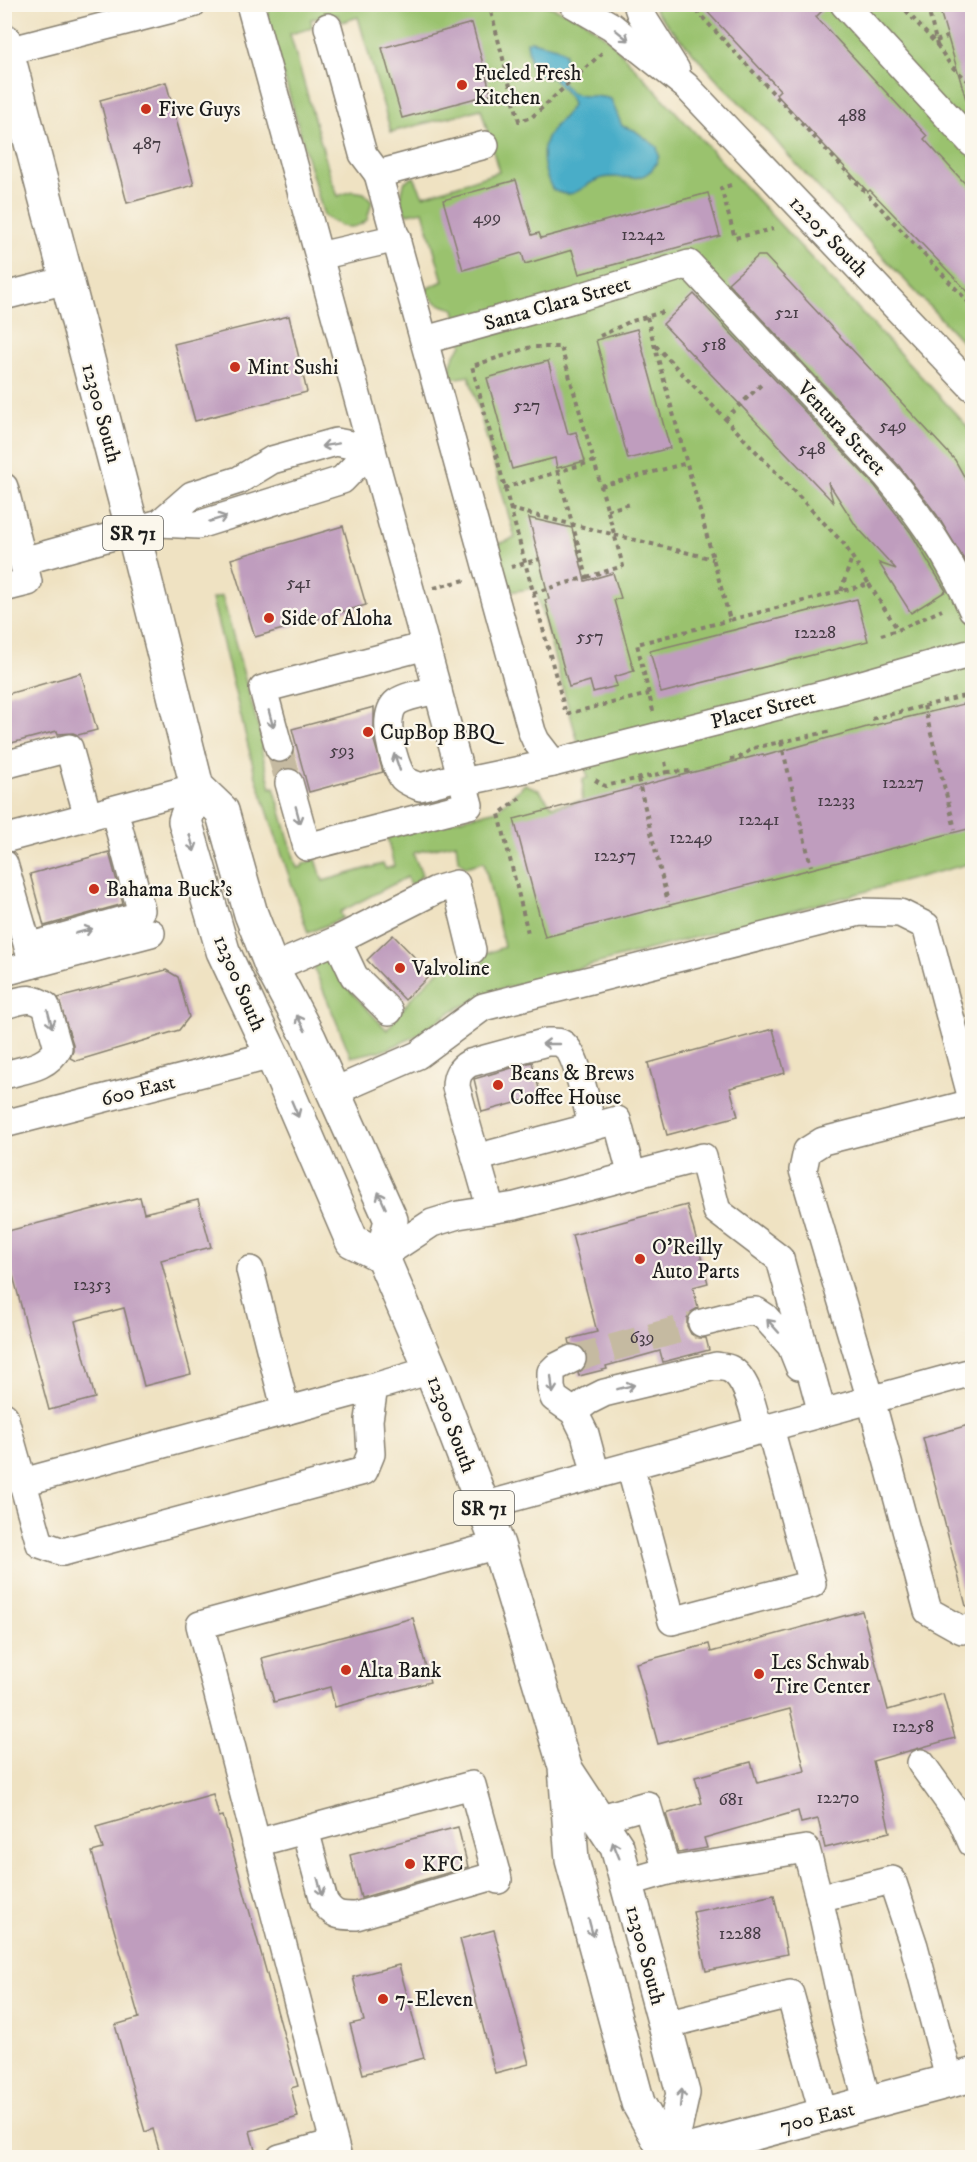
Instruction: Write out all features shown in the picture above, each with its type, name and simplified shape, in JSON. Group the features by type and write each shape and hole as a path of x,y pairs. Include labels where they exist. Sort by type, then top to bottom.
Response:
{"main road":[{"name":"12300 South","path":"5,47 67,280 147,527 197,787 185,821 223,951 272,1055 352,1241 382,1256"},
{"name":"12300 South","path":"197,787 222,811 251,914 272,968 309,1038 391,1220 382,1256 431,1370 498,1545 565,1767 572,1860 638,2103 666,2157"},
{"name":"12300 South","path":"565,1767 617,1847 683,2093 666,2157"},
{"name":"700 East","path":"666,2157 961,2078"}],"street":[{"path":"5,47 192,4"},
{"path":"250,4 469,805 307,848 289,783"},
{"name":"12205 South","path":"573,4 611,26 686,86 972,387"},
{"name":"12205 South","path":"637,4 640,13 686,86"},
{"path":"844,4 972,143"},
{"path":"328,27 363,154 378,174 397,238 532,732 553,763"},
{"path":"378,174 485,145"},
{"path":"319,256 397,238"},
{"name":"Santa Clara Street","path":"425,340 689,264"},
{"name":"Ventura Street","path":"689,264 887,476 912,506 936,538 956,573 972,609"},
{"path":"4,296 67,280"},
{"path":"147,527 192,495 239,480 272,460 336,442 372,449"},
{"path":"23,561 147,527 198,525 342,480 372,449"},
{"path":"4,487 10,528 23,561 28,582 4,588"},
{"path":"279,748 263,689 426,646"},
{"name":"Placer Street","path":"438,690 395,703 387,716 388,731 404,780 420,787 553,763 841,690 972,653"},
{"path":"4,765 69,748 88,817"},
{"path":"4,839 197,787"},
{"path":"4,972 31,956 137,916 141,910 114,810"},
{"path":"4,864 31,956"},
{"path":"272,968 338,940 436,890 456,884 472,950"},
{"path":"333,1092 418,1055 483,1007 860,912 900,913 926,926 972,1101 823,1142 807,1151 803,1170 871,1400 928,1611 962,1630 972,1627"},
{"path":"31,956 151,933"},
{"path":"338,940 354,976 389,1011"},
{"path":"4,1005 26,999 36,999 46,1006 58,1048 52,1059 41,1065 4,1075"},
{"path":"491,1210 456,1087 456,1079 459,1072 470,1063 547,1042 565,1045 632,1176"},
{"name":"600 East","path":"4,1124 272,1055"},
{"path":"476,1158 605,1123"},
{"path":"382,1256 432,1223 515,1206 703,1157 717,1211 780,1258 818,1415"},
{"path":"250,1270 286,1411"},
{"path":"702,1323 745,1312 756,1311 765,1317 794,1350 818,1415"},
{"path":"572,1359 556,1367 551,1372 550,1380 554,1398 574,1412 585,1434 596,1475"},
{"path":"574,1412 588,1401 604,1393 716,1366 729,1368 740,1376 765,1429 812,1584 672,1621 630,1466"},
{"path":"23,1482 431,1370"},
{"path":"483,1506 972,1372"},
{"path":"4,1416 40,1544 63,1551 364,1471 370,1454 369,1420 374,1387"},
{"path":"280,2157 336,2150 200,1625 498,1545"},
{"path":"921,1763 962,1820 972,1843"},
{"path":"256,1843 472,1785 497,1878 356,1916 342,1916 330,1911 324,1901 305,1830"},
{"path":"598,1819 647,1805 667,1871"},
{"path":"626,1883 667,1871 806,1849 868,2104"},
{"path":"819,1898 892,1880 961,2078"},
{"path":"665,2025 790,1994 824,2116"}],"path":[{"path":"489,4 519,121 532,117 605,50"},
{"path":"690,4 972,306"},
{"path":"900,4 937,43 958,74 972,84"},
{"path":"927,4 937,43"},
{"path":"937,43 947,37"},
{"path":"732,185 721,188 735,238 773,229"},
{"path":"600,336 629,322 666,311"},
{"path":"647,317 730,620"},
{"path":"654,344 844,544 898,630"},
{"path":"533,593 623,566 561,347 531,347 472,366 504,488 566,714 649,694"},
{"path":"725,419 769,378"},
{"path":"504,488 594,461"},
{"path":"601,486 687,463"},
{"path":"558,472 587,577"},
{"path":"607,510 631,504"},
{"path":"510,509 713,559"},
{"path":"841,591 852,556"},
{"path":"508,568 540,559"},
{"path":"430,589 466,580"},
{"path":"653,714 637,644 869,584"},
{"path":"881,635 898,630 942,610"},
{"path":"872,719 972,694"},
{"path":"924,706 955,829"},
{"path":"730,759 739,758 753,748 832,731"},
{"path":"782,742 812,866"},
{"path":"663,750 667,772"},
{"path":"587,774 605,786 667,772 690,771"},
{"path":"638,779 668,902"},
{"path":"522,796 499,814 530,937"}],"green space":[{"path":"271,4 543,4 582,19 609,40 968,427 972,434 972,863 498,990 452,1011 418,1035 388,1049 351,1057 314,968 319,960 334,957 342,982 387,1030 412,997 451,959 468,965 484,961 485,954 504,947 484,862 465,867 458,859 456,843 413,853 422,875 414,884 409,884 407,877 340,912 343,918 308,933 255,774 212,599 222,596 264,747 261,748 271,788 274,787 297,868 316,859 323,881 383,864 386,869 394,866 387,837 497,810 525,784 539,790 552,806 582,801 583,779 588,778 535,588 510,592 496,545 515,538 469,376 452,379 450,370 452,361 462,345 454,309 434,300 426,289 443,281 423,211 407,214 401,203 405,181 414,177 423,196 499,172 481,109 391,132 358,17 342,22 338,15 311,19 312,28 290,34 338,196 352,191 364,193 372,201 367,220 361,224 345,227 335,223 324,216 267,17"},
{"path":"652,5 972,5 972,352 765,128 722,85"}],"water":[{"path":"527,42 556,47 565,53 564,63 558,73 568,90 574,94 611,99 622,126 634,130 657,147 659,156 651,171 633,178 609,177 596,180 574,193 561,193 553,190 543,161 544,145 551,131 572,105 570,98 553,78 542,77 531,68"}],"building":[{"path":"700,4 829,4 816,17 927,136 924,139 972,191 972,296 870,190 868,192 776,94 780,90"},
{"path":"938,4 972,4 972,102 967,103"},
{"path":"472,23 491,94 402,118 382,48"},
{"path":"166,82 194,185 127,203 100,100"},
{"path":"516,180 532,235 539,233 541,238 708,193 720,236 579,274 572,250 525,264 522,253 463,270 443,200"},
{"path":"758,256 765,256 955,460 972,491 972,573 937,515 899,466 728,283"},
{"path":"694,294 875,486 911,533 946,591 911,613 879,563 896,569 856,526 828,482 833,502 663,324"},
{"path":"289,316 307,392 195,421 174,344"},
{"path":"637,329 670,448 628,459 596,340"},
{"path":"548,361 568,434 576,432 585,461 557,468 555,458 512,469 487,378"},
{"path":"529,518 572,528 585,581 613,573 621,598 614,600 634,671 614,677 617,686 593,692 590,681 569,687 545,600 549,599"},
{"path":"343,526 366,605 255,637 231,559"},
{"path":"857,599 868,641 661,693 650,651"},
{"path":"81,673 97,730 78,735 58,734 57,731 4,745 4,695"},
{"path":"972,702 972,828 545,937 514,819"},
{"path":"374,707 374,741 383,772 309,792 292,729"},
{"path":"109,852 123,904 44,926 30,874"},
{"path":"393,935 431,974 405,1000 367,960"},
{"path":"166,970 178,977 189,1017 179,1030 76,1061 70,1058 73,1044 58,998"},
{"path":"773,1029 785,1073 730,1088 738,1116 667,1135 648,1063"},
{"path":"532,1062 541,1096 482,1112 474,1079"},
{"path":"140,1197 144,1213 198,1200 211,1247 161,1260 191,1374 144,1386 124,1308 75,1321 95,1398 49,1410 4,1242 4,1232"},
{"path":"687,1205 708,1283 693,1287 698,1308 687,1318 687,1326 691,1334 698,1338 706,1338 709,1350 663,1362 660,1351 579,1376 578,1373 585,1368 588,1361 586,1353 580,1346 570,1344 569,1339 597,1332 572,1235"},
{"path":"972,1424 972,1606 966,1606 923,1438"},
{"path":"862,1611 888,1710 943,1694 955,1738 873,1761 890,1832 825,1848 818,1819 801,1823 798,1811 704,1838 707,1848 678,1853 666,1814 702,1803 695,1777 751,1762 757,1783 805,1771 790,1709 658,1744 636,1663 709,1644 711,1652"},
{"name":"Alta Bank","path":"413,1618 430,1682 335,1707 330,1687 274,1702 262,1658"},
{"path":"213,1794 219,1817 223,1816 298,2086 291,2088 298,2117 250,2131 256,2154 242,2157 161,2157 153,2129 145,2132 115,2025 139,2018 92,1852 103,1849 96,1827"},
{"name":"KFC","path":"458,1827 468,1867 361,1898 350,1855"},
{"path":"774,1895 787,1954 706,1971 693,1912"},
{"name":"7-Eleven","path":"494,1930 529,2064 495,2073 460,1939"},
{"name":"7-Eleven","path":"399,1965 424,2058 363,2074 350,2024 364,2021 353,1977"}],"tunnel":[{"path":"279,748 289,783"},
{"path":"572,1359 702,1323"}],"place":[{"name":"Fueled Fresh Kitchen","path":"462,85"},
{"name":"Five Guys","path":"146,109"},
{"name":"Mint Sushi","path":"235,367"},
{"name":"Side of Aloha","path":"269,618"},
{"name":"CupBop BBQ","path":"368,732"},
{"name":"Bahama Buck's","path":"94,889"},
{"name":"Valvoline","path":"400,968"},
{"name":"Beans & Brews Coffee House","path":"498,1085"},
{"name":"O'Reilly Auto Parts","path":"640,1259"},
{"name":"Alta Bank","path":"346,1670"},
{"name":"Les Schwab Tire Center","path":"759,1674"},
{"name":"KFC","path":"410,1864"},
{"name":"7-Eleven","path":"383,1999"}]}
